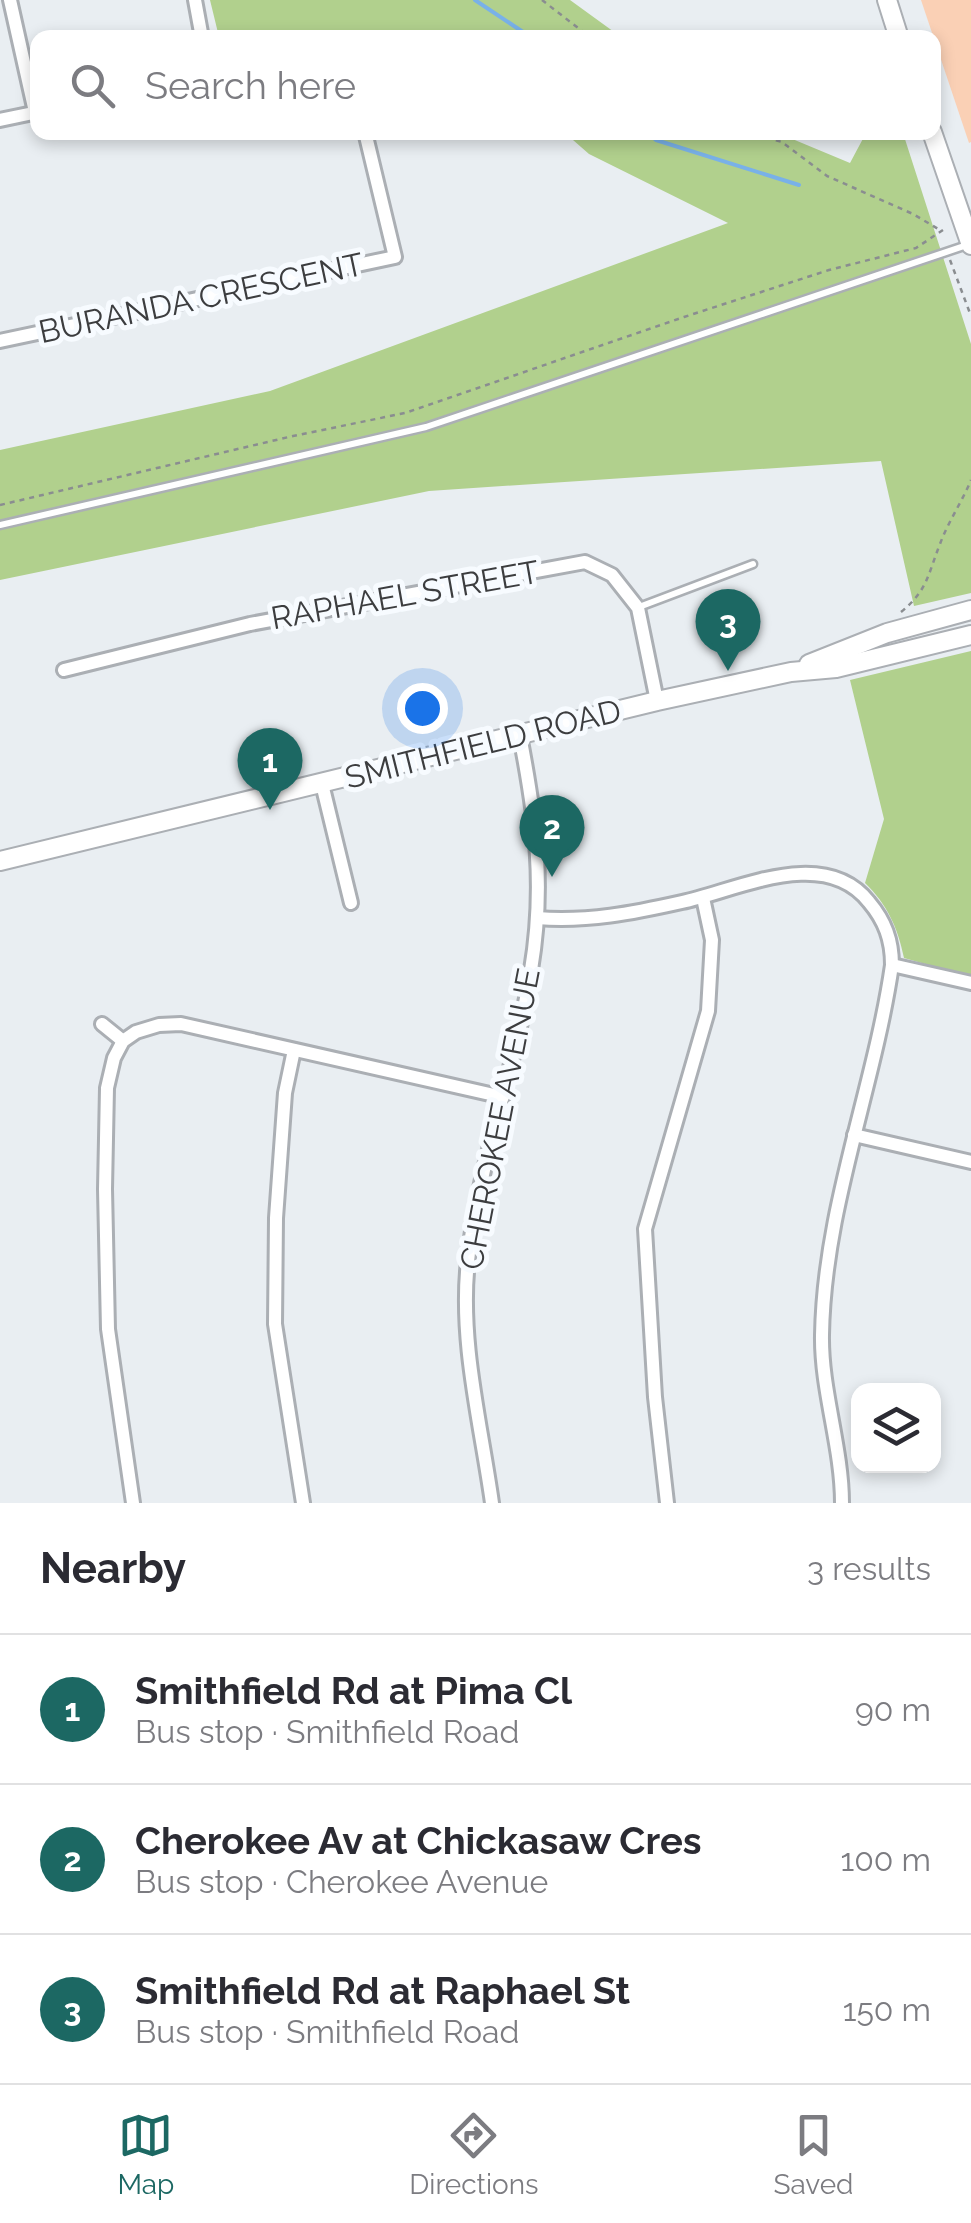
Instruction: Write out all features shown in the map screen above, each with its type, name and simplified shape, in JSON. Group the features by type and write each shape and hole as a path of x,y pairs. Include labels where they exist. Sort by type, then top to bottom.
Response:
{"main road":[{"path":"887,0 897,30"},
{"path":"935,140 971,244"},
{"name":"SMITHFIELD ROAD","path":"790,672 888,633 971,610"},
{"name":"SMITHFIELD ROAD","path":"0,861 657,701 790,672 836,668 971,635"}],"street":[{"path":"10,0 30,86"},
{"path":"194,0 200,30"},
{"path":"0,120 30,113"},
{"name":"BURANDA CRESCENT","path":"0,342 394,256 367,140"},
{"name":"RAPHAEL STREET","path":"64,670 250,624 585,562 612,575 638,608"},
{"path":"638,608 657,701"},
{"name":"CHEROKEE AVENUE","path":"492,1503 468,1342 466,1284 470,1242 526,998 537,918 536,823 520,736"},
{"path":"322,784 351,903"},
{"path":"537,918 574,921 618,916 802,873 842,880 862,892 881,916 891,944 892,965 828,1242 821,1339 842,1477 842,1503"},
{"path":"668,1503 655,1397 646,1229 708,1012 712,940 703,898"},
{"path":"892,965 971,983"},
{"path":"102,1024 124,1041"},
{"path":"133,1503 107,1309 104,1189 107,1088 114,1058 124,1041 148,1028 181,1024 503,1097"},
{"path":"294,1050 285,1093 276,1218 276,1324 304,1503"},
{"path":"854,1135 971,1162"}],"lane":[{"path":"0,525 426,427 971,244"},
{"path":"638,608 753,564"}],"path":[{"path":"542,0 581,30"},
{"path":"0,505 405,414 702,311 829,270 916,248 940,230 827,176 775,140"},
{"path":"956,278 971,316"},
{"path":"900,612 916,600 928,582 941,542 971,480"}],"green space":[{"path":"210,0 570,0 611,30 217,30"},
{"path":"573,140 795,140 850,163 862,140 905,140 971,344 971,593 914,606 881,461 429,491 0,580 0,450 270,391 728,223 589,154"},
{"path":"971,651 971,977 904,958 890,917 865,883 884,819 850,680"}],"building":[{"path":"921,0 971,0 969,143 941,60 941,30 931,30"}],"waterway":[{"path":"475,0 520,30"},
{"path":"656,140 799,185"}],"place":[{"name":"Smithfield Rd at Raphael St","path":"728,671"},
{"name":"Smithfield Rd at Pima Cl","path":"270,810"},
{"name":"Cherokee Av at Chickasaw Cres","path":"552,877"}]}
